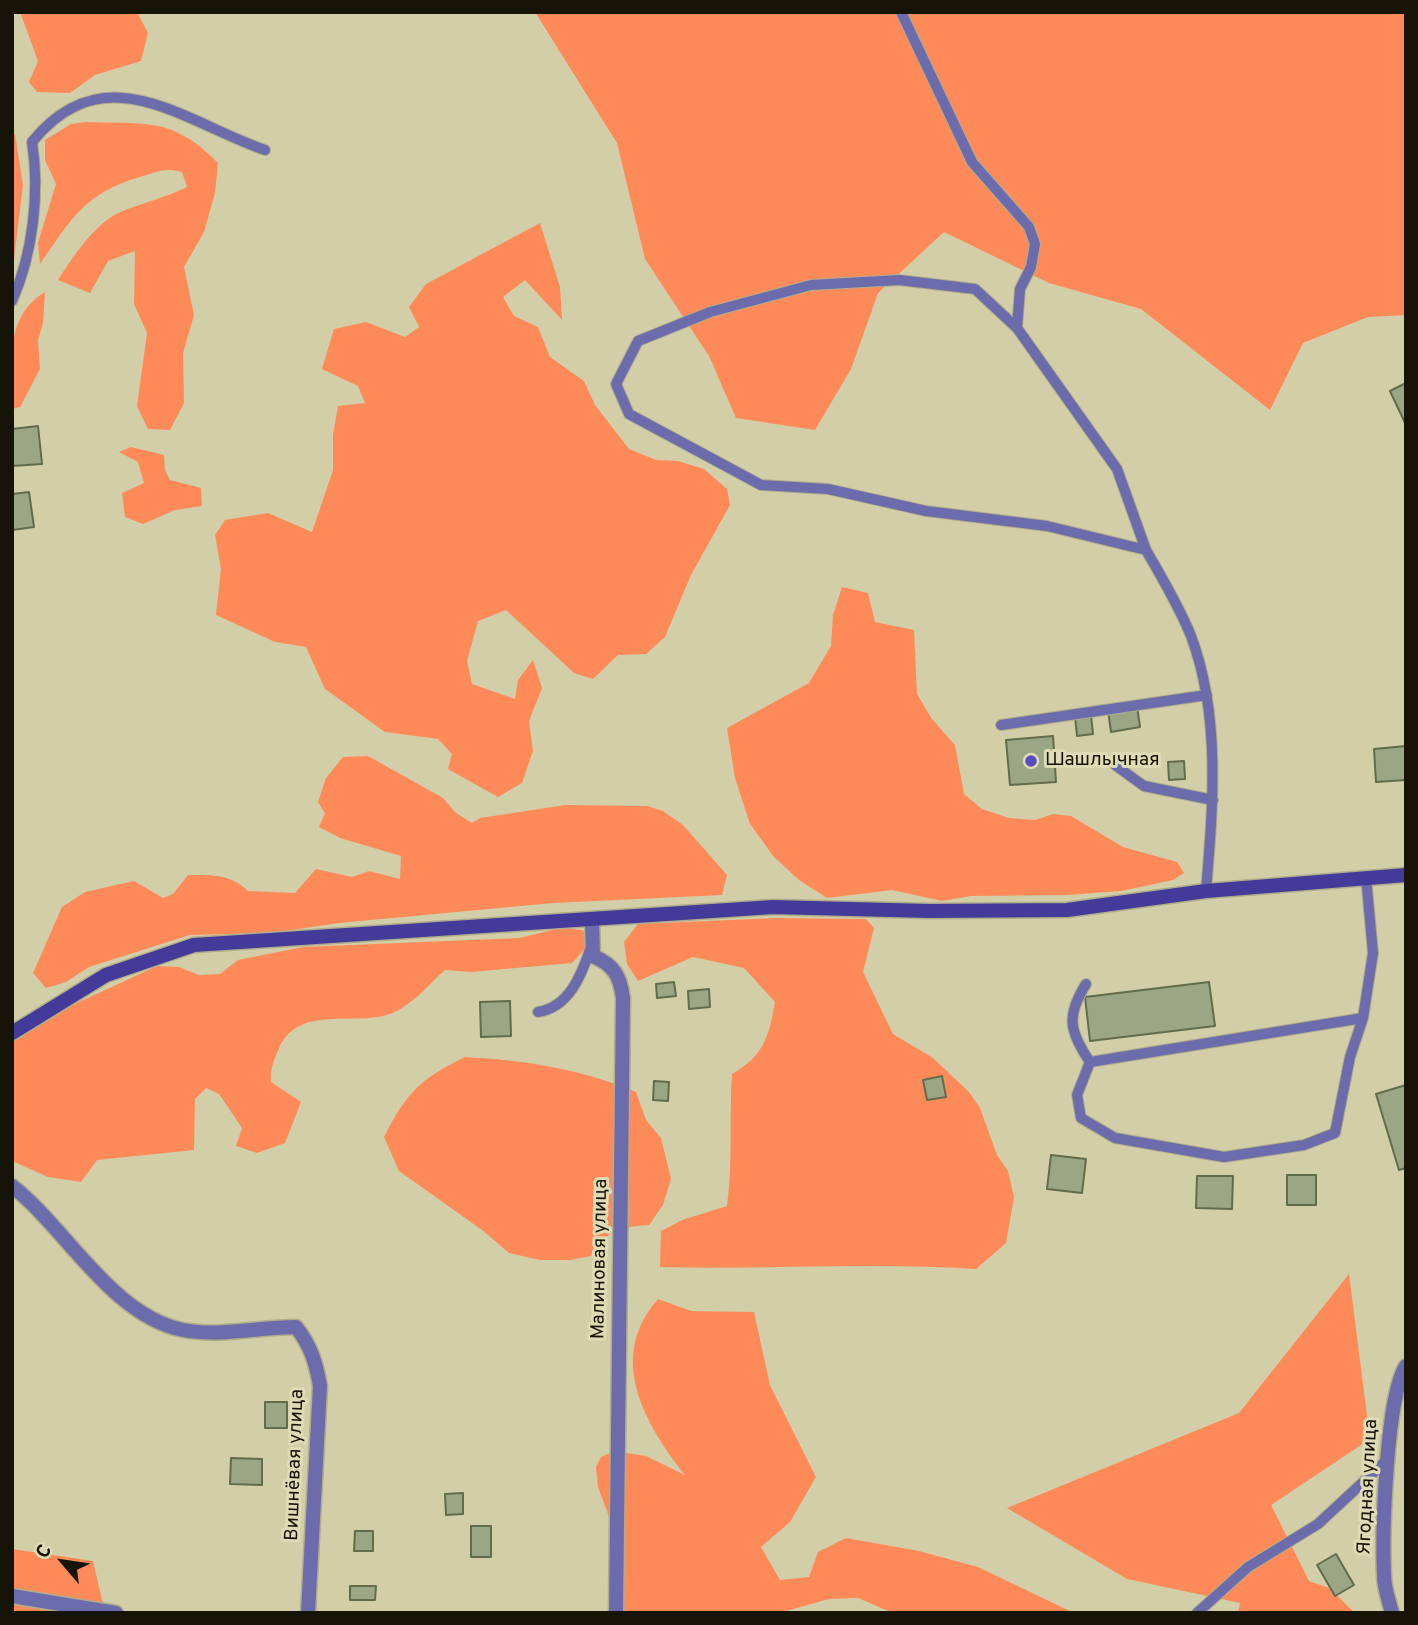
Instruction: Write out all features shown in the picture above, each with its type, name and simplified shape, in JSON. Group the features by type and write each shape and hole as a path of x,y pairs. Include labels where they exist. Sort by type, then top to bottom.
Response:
{"main road":[{"path":"14,1028 107,975 194,945 773,907 929,911 1067,910 1206,891 1406,875"}],"street":[{"path":"590,950 592,920"},
{"name":"Малиновая улица","path":"590,950 593,956 605,961 620,976 623,998 616,1613"},
{"name":"Вишнёвая улица","path":"12,1186 108,1283 151,1317 183,1330 229,1331 296,1327 307,1341 315,1359 320,1386 308,1613"},
{"name":"Ягодная улица","path":"1391,1613 1384,1577 1392,1406 1398,1378 1406,1366"},
{"path":"12,1596 116,1613"}],"lane":[{"path":"901,12 972,162 1029,227 1035,244 1031,267 1020,289 1017,328"},
{"path":"12,301 20,284 37,184 32,142 48,122 71,106 107,100 136,99 170,107 265,150"},
{"path":"1146,550 1047,526 926,511 828,489 761,485 629,414 617,384 638,341 710,312 811,285 899,280 975,289 1017,328 1117,469 1146,550 1191,636 1207,695 1213,800 1206,891"},
{"path":"1001,725 1207,695"},
{"path":"1115,765 1144,786 1213,800"},
{"path":"1090,1062 1077,1095 1081,1118 1115,1138 1224,1157 1304,1145 1335,1133 1350,1057 1363,1018 1373,953 1366,877"},
{"path":"538,1012 562,1001 573,990 590,950"},
{"path":"1086,984 1074,1004 1072,1025 1075,1041 1090,1062"},
{"path":"1090,1062 1363,1018"},
{"path":"1197,1613 1248,1567 1318,1524 1389,1458"}],"shaded area":[{"path":"20,12 137,12 148,33 141,61 95,75 70,93 37,92 29,82 38,61"},
{"path":"535,12 1406,12 1406,315 1368,317 1303,343 1270,410 1141,309 1049,283 944,232 878,293 851,369 815,430 736,418 709,356 645,259 617,143"},
{"path":"71,124 142,124 172,130 187,137 218,163 215,193 204,232 184,267 194,315 183,353 184,403 170,430 148,429 137,406 147,333 134,304 135,251 108,261 90,293 58,280 85,242 110,217 187,187 182,172 156,172 121,183 92,200 71,221 40,264 38,243 56,184 45,160 45,140"},
{"path":"12,134 15,134 23,185 12,276"},
{"path":"540,223 560,287 562,320 525,280 503,297 514,316 538,327 550,357 584,381 595,405 629,449 656,460 678,461 704,469 727,489 730,505 691,575 665,637 646,654 618,655 593,679 574,673 506,610 478,621 467,661 472,684 515,699 518,680 533,660 542,688 529,721 533,751 522,783 498,797 448,769 452,754 438,739 385,732 325,689 306,647 275,642 216,615 221,569 215,535 225,520 268,513 312,532 333,470 333,435 338,406 365,403 358,386 322,369 334,329 366,322 405,337 419,327 409,307 426,284"},
{"path":"45,292 43,323 38,340 40,369 20,407 12,409 11,361 16,329 22,315"},
{"path":"131,447 164,455 165,470 170,480 201,488 202,506 175,510 143,524 125,517 122,493 144,483 138,462 119,452"},
{"path":"842,587 868,593 875,622 914,630 917,694 932,719 955,745 964,794 982,809 1009,818 1035,820 1053,814 1071,816 1123,847 1177,862 1184,873 1173,880 1121,891 1067,895 971,896 942,901 892,890 827,898 799,880 774,857 750,824 735,778 727,728 809,683 831,646 833,615"},
{"path":"368,756 443,798 456,813 472,823 480,818 565,805 647,806 663,811 683,825 727,875 722,895 553,903 339,923 271,933 190,935 89,967 66,982 46,988 33,973 62,907 85,892 134,881 163,898 173,894 188,875 196,875 228,878 248,891 295,893 316,869 352,877 369,871 400,879 401,856 340,838 319,827 325,813 318,802 326,778 343,757"},
{"path":"776,918 866,919 874,928 863,972 893,1034 933,1058 969,1092 980,1108 997,1155 1008,1171 1014,1197 1006,1243 976,1269 897,1266 660,1267 661,1231 682,1220 727,1206 732,1074 751,1060 763,1044 775,1002 744,968 693,957 638,981 627,964 624,942 638,924"},
{"path":"561,928 582,930 593,940 572,963 471,972 445,970 413,1000 390,1014 327,1019 298,1027 287,1036 276,1055 271,1074 271,1082 301,1102 285,1143 257,1153 236,1146 242,1128 219,1094 206,1088 195,1099 194,1150 97,1160 81,1182 48,1177 12,1161 12,1039 53,1014 157,966 179,967 199,975 220,974 238,960 303,947 519,938"},
{"path":"465,1057 552,1067 594,1077 636,1092 646,1120 661,1138 671,1179 663,1205 649,1225 629,1227 609,1235 591,1256 570,1260 540,1260 509,1253 482,1230 399,1171 384,1137 392,1122 416,1088 437,1072"},
{"path":"1349,1274 1370,1439 1271,1505 1309,1581 1329,1588 1355,1613 1238,1613 1240,1603 1127,1579 1007,1508 1239,1413"},
{"path":"658,1299 691,1311 754,1312 770,1385 816,1477 790,1522 761,1547 780,1580 809,1577 818,1552 846,1538 919,1551 978,1567 1074,1613 893,1613 858,1598 829,1599 779,1613 622,1613 615,1597 609,1556 611,1522 598,1487 596,1467 601,1457 615,1451 646,1456 685,1475 645,1412 633,1367 635,1344 643,1321"},
{"path":"12,1549 93,1561 105,1613 12,1613"}],"building":[{"path":"1406,383 1406,423 1405,423 1390,391"},
{"path":"38,426 42,464 12,466 12,429"},
{"path":"29,492 34,527 12,530 12,494"},
{"path":"1137,706 1140,727 1111,732 1108,710"},
{"path":"1091,715 1093,734 1077,736 1075,716"},
{"name":"Шашлычная","path":"1053,736 1056,782 1010,785 1006,740"},
{"path":"1406,746 1406,780 1376,782 1374,749"},
{"path":"1184,761 1185,779 1169,780 1168,762"},
{"path":"674,982 676,996 657,998 656,984"},
{"path":"1209,982 1215,1026 1090,1041 1085,997"},
{"path":"709,989 710,1007 689,1009 688,991"},
{"path":"510,1001 511,1036 481,1037 480,1002"},
{"path":"942,1076 946,1097 927,1100 923,1080"},
{"path":"654,1081 669,1082 668,1101 653,1100"},
{"path":"1406,1085 1406,1168 1399,1170 1376,1094"},
{"path":"1051,1155 1086,1159 1082,1193 1047,1189"},
{"path":"1287,1175 1316,1175 1316,1205 1287,1205"},
{"path":"1197,1176 1233,1176 1232,1209 1196,1208"},
{"path":"265,1402 287,1402 287,1428 265,1428"},
{"path":"231,1458 262,1459 262,1485 230,1484"},
{"path":"463,1493 463,1514 446,1515 445,1494"},
{"path":"471,1526 491,1526 491,1557 471,1557"},
{"path":"355,1531 373,1531 373,1551 354,1551"},
{"path":"1336,1554 1354,1585 1335,1596 1317,1565"},
{"path":"350,1586 376,1586 375,1600 350,1600"}],"place":[{"name":"Шашлычная","path":"1031,761"}]}
